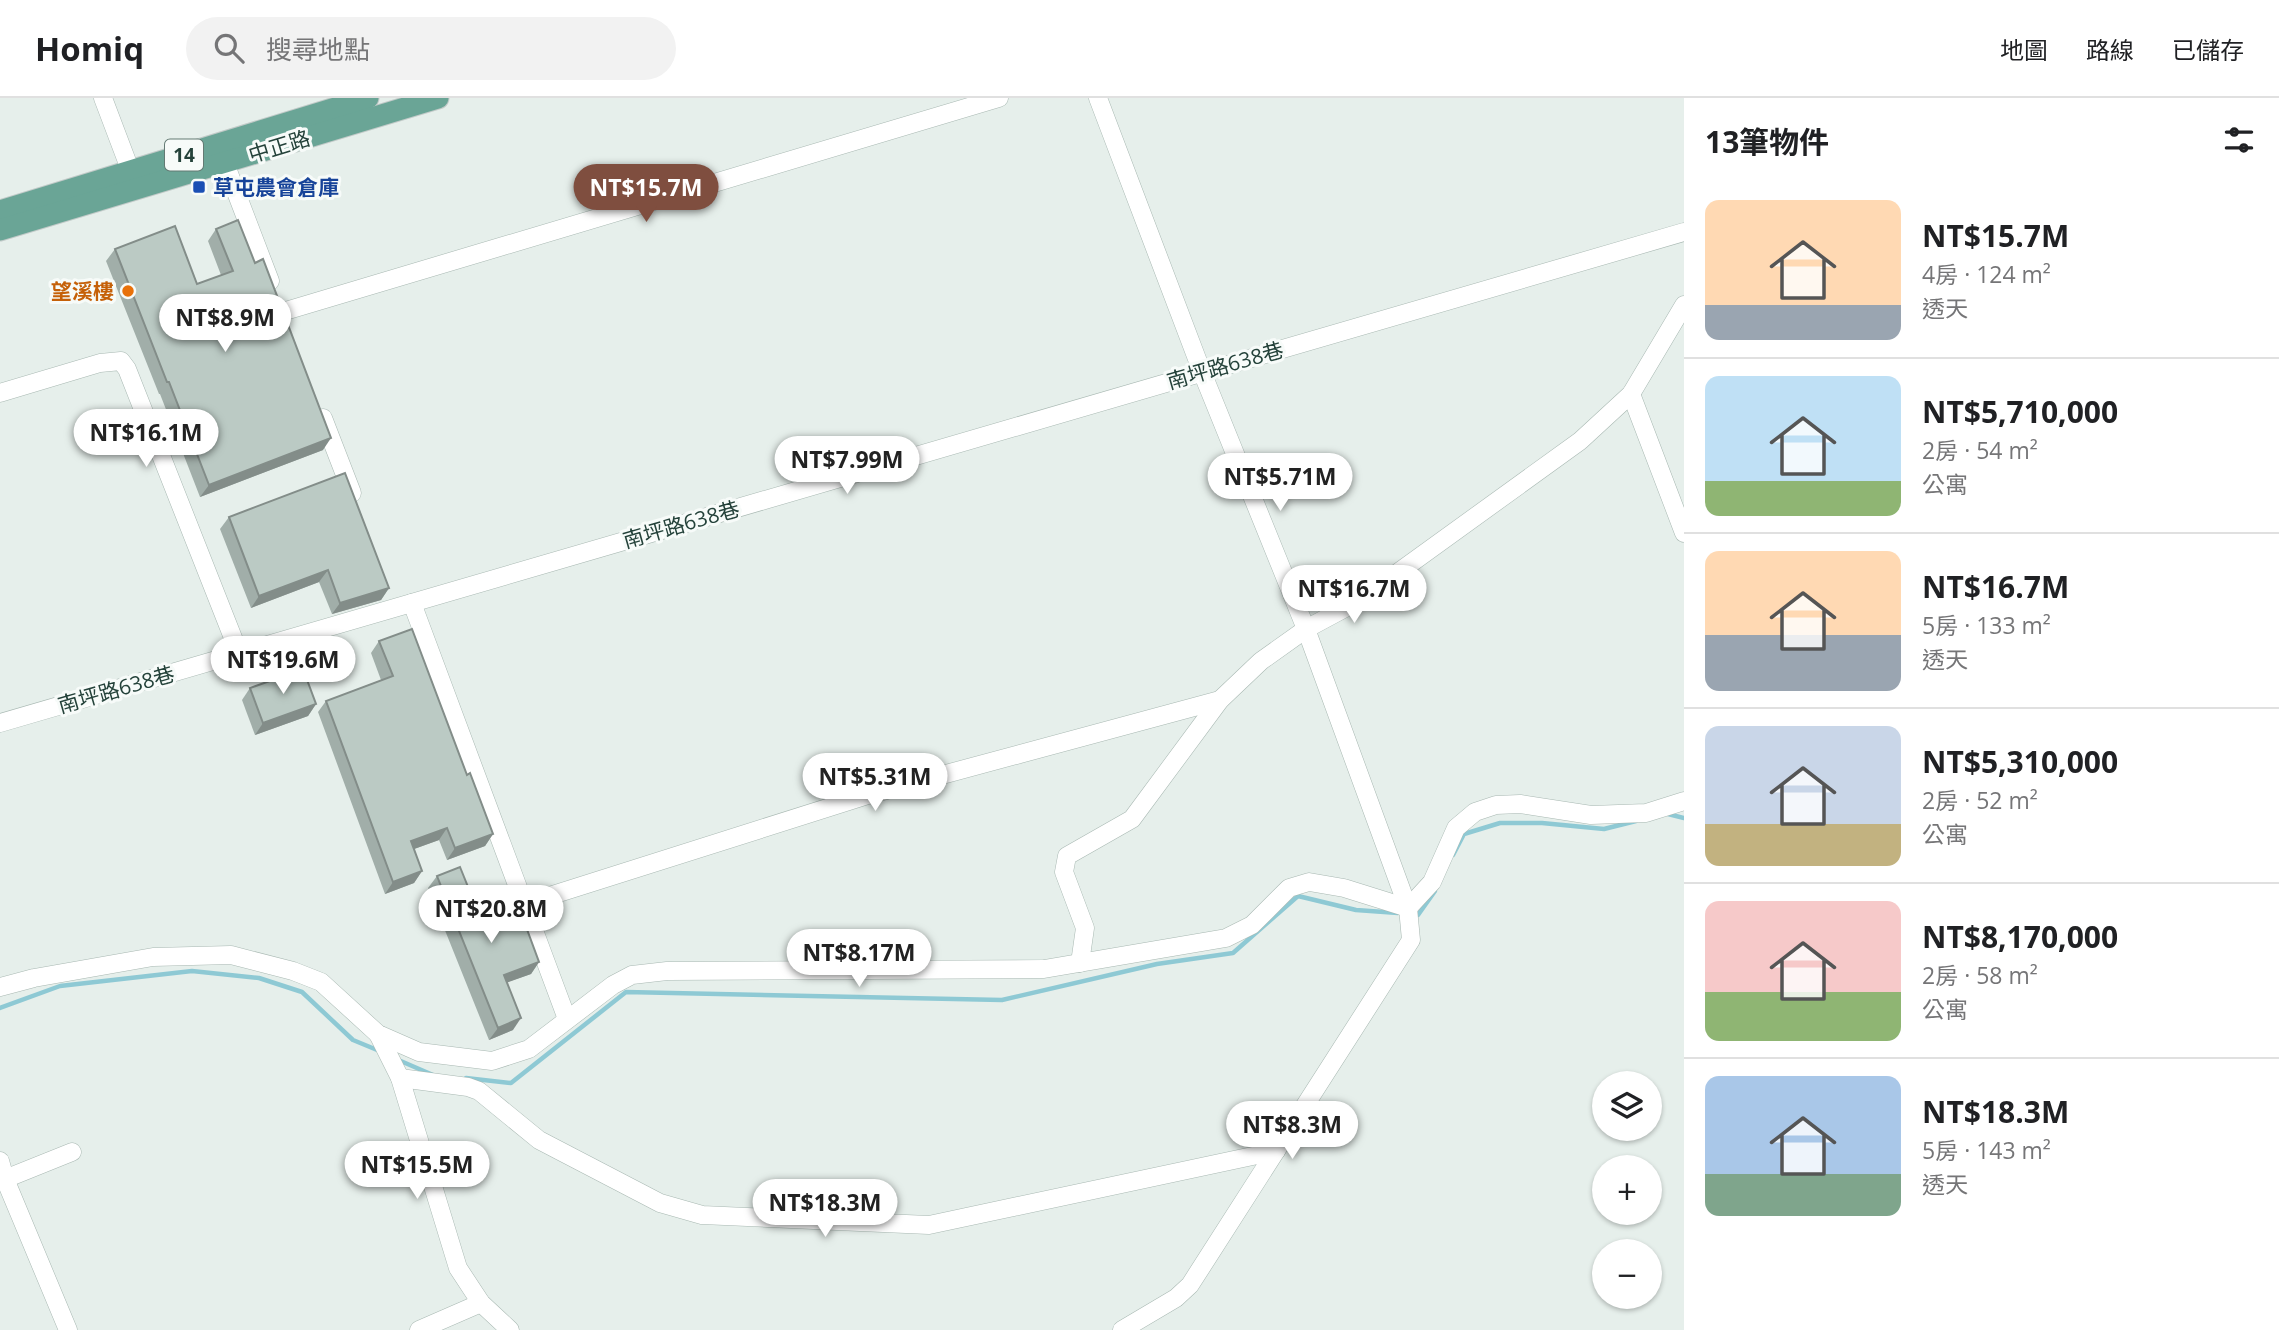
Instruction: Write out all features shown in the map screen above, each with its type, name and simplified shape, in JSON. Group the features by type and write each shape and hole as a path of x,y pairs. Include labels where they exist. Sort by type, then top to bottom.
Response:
{"main road":[{"name":"中正路","path":"221,154 368,98"},
{"name":"中正路","path":"0,230 136,180 221,154 438,98"},
{"name":"中正路","path":"0,211 136,180"}],"street":[{"path":"103,98 136,180"},
{"path":"221,154 285,319 999,98"},
{"path":"1098,98 1202,372 1306,629 1408,908 1411,940 1190,1285 1176,1298 1122,1330"},
{"name":"南坪路638巷","path":"0,723 239,653 400,602 1684,232"},
{"path":"1080,963 1085,928 1064,872 1068,856 1132,819 1220,700 1261,661 1306,629 1360,600 1580,440 1631,394 1684,305"},
{"path":"0,393 100,363 121,361 127,369 239,653"},
{"path":"1631,394 1684,533"},
{"path":"317,402 357,505"},
{"path":"400,602 524,904 567,1018"},
{"path":"524,904 868,795 1220,700"},
{"path":"1408,908 1432,882 1455,828 1475,812 1496,805 1520,804 1591,815 1646,813 1684,801"},
{"path":"0,987 34,978 153,957 231,955 293,971 321,982 378,1034 419,1052 492,1062 528,1049 613,985 632,975 655,972 1044,969 1226,938 1252,925 1289,888 1310,881 1344,888 1408,908"},
{"path":"378,1034 400,1078 458,1268 481,1303 510,1330"},
{"path":"400,1078 468,1087 479,1091 539,1140 660,1203 702,1215 929,1224 1276,1151"},
{"path":"3,1180 72,1152"},
{"path":"0,1160 3,1180 68,1330"},
{"path":"419,1330 481,1303"}],"building":[{"path":"238,220 255,263 263,259 331,438 209,485 115,249 175,226 197,284 233,271 216,229"},
{"path":"345,473 389,588 340,603 328,570 259,596 229,517"},
{"path":"412,629 467,775 470,773 493,834 455,848 447,828 411,841 422,871 393,882 326,701 393,676 379,641"},
{"path":"303,669 316,704 263,723 250,688"},
{"path":"460,867 481,919 518,905 539,962 504,975 521,1018 498,1028 437,876"}],"waterway":[{"path":"1668,814 1684,818"},
{"path":"1453,855 1464,834 1500,823 1542,823 1604,829 1636,821"},
{"path":"1414,914 1418,915 1435,891"},
{"path":"466,1078 511,1083 626,992 1002,1000 1157,964 1233,953 1298,896 1356,910 1398,913"},
{"path":"0,1008 60,986 192,971 259,978 302,992 353,1040 382,1052"},
{"path":"396,1059 433,1075"}],"place":[{"name":"草屯農會倉庫","path":"199,187"},
{"name":"望溪樓","path":"128,291"}]}
